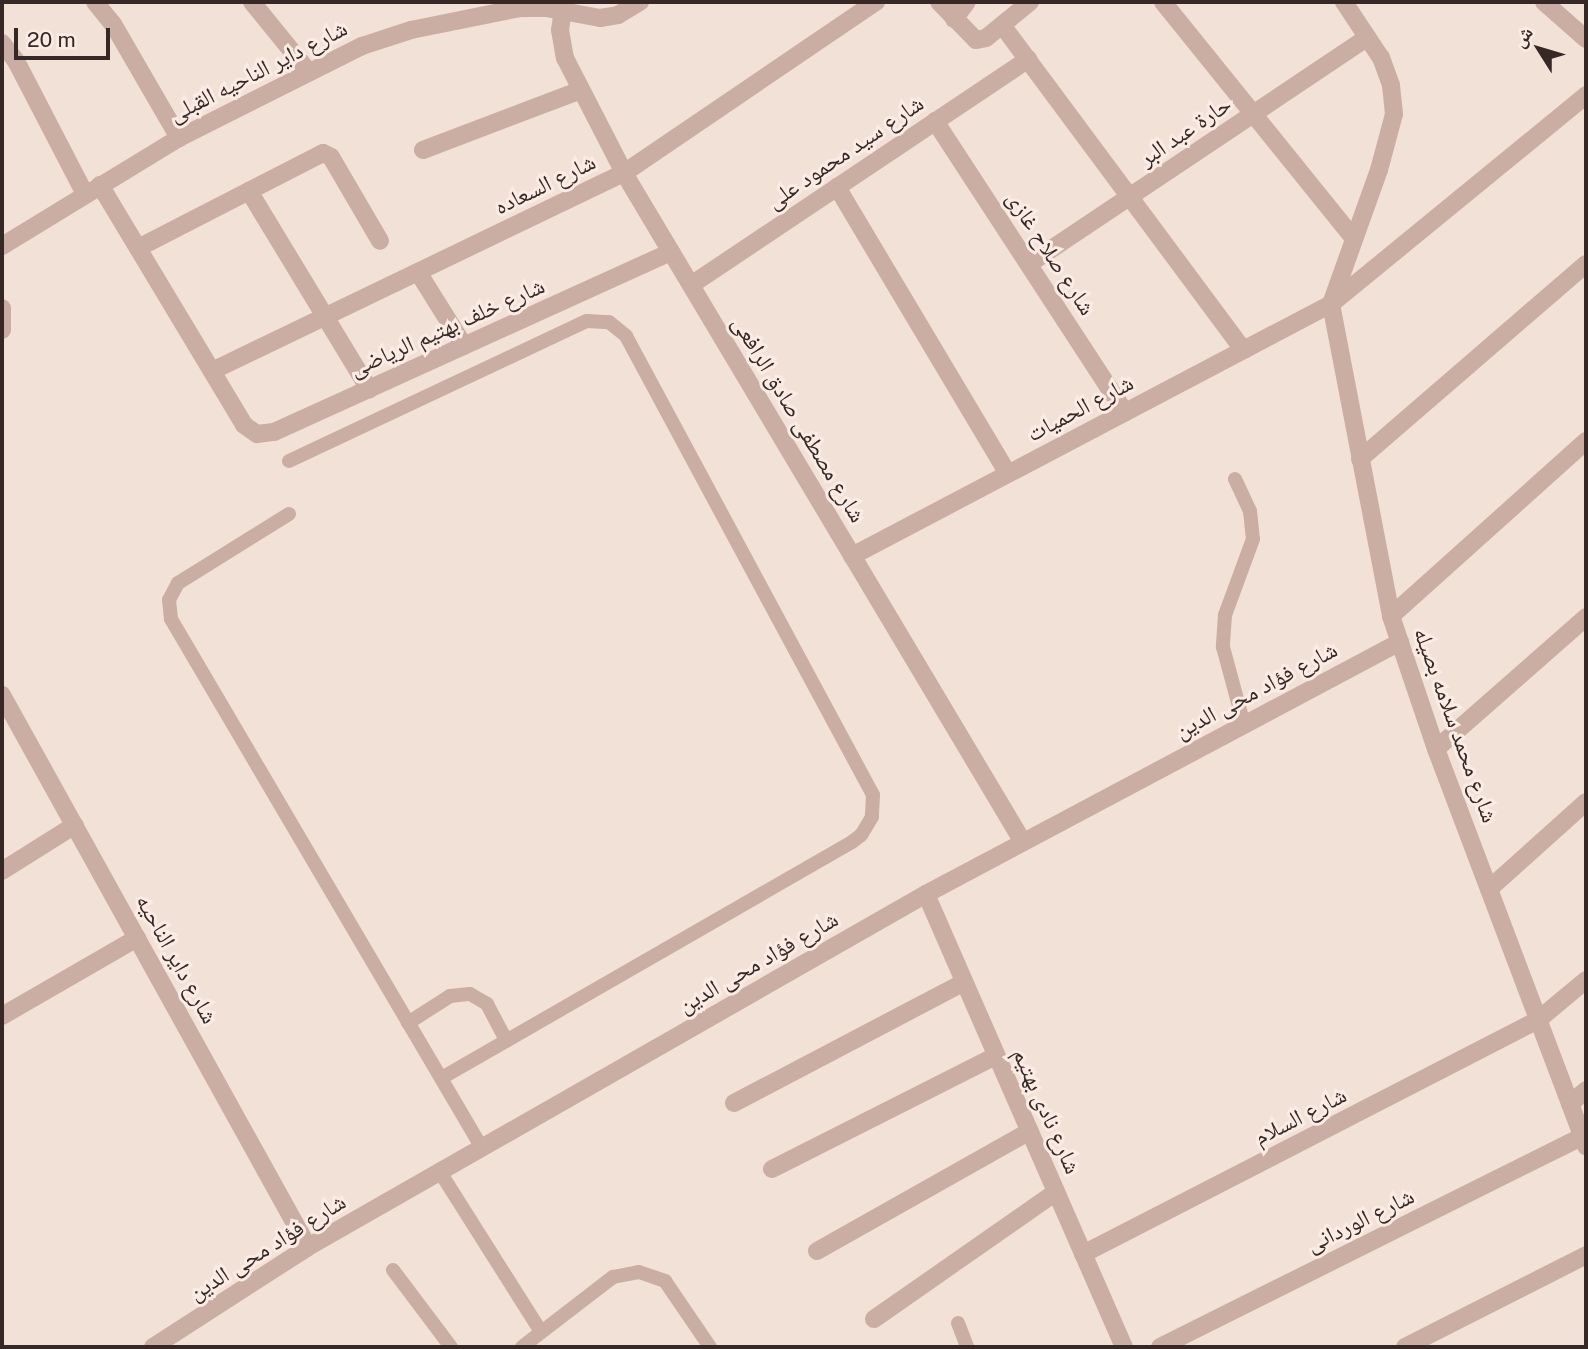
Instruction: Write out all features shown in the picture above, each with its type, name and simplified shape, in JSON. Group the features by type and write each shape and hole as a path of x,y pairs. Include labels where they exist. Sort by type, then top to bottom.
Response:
{"street":[{"path":"95,2 113,24 179,138"},
{"name":"شارع داير الناحيه القبلى","path":"2,246 179,138 362,46 411,30 520,8 564,6 600,18 618,15 640,2"},
{"name":"شارع السعاده","path":"212,372 624,173 876,2"},
{"path":"939,2 976,40 986,38 1030,2"},
{"path":"954,19 967,2"},
{"path":"1163,2 1354,239"},
{"path":"1331,304 1388,142 1394,114 1391,85 1381,58 1344,2"},
{"path":"1545,2 1586,39"},
{"path":"256,3 308,71"},
{"name":"شارع مصطفى صادق الرافعى","path":"564,6 560,30 562,49 624,173 1023,842"},
{"path":"1002,25 1244,350"},
{"name":"حارة عبد البر","path":"1029,264 1367,38"},
{"path":"2,43 16,61 93,189 138,248 212,372"},
{"name":"شارع سيد محمود على","path":"691,285 1028,59"},
{"path":"423,150 581,90"},
{"name":"شارع الحميات","path":"852,556 1331,304 1586,95"},
{"name":"شارع صلاح غازى","path":"935,121 1125,412"},
{"path":"138,248 320,154 328,154 380,241"},
{"path":"837,187 1008,474"},
{"path":"249,191 369,389"},
{"name":"شارع خلف بهتيم الرياضى","path":"212,372 244,425 250,431 266,435 671,252"},
{"path":"1360,459 1586,264"},
{"path":"418,272 464,346"},
{"name":"شارع محمد سلامه بصيله","path":"1331,304 1391,616 1436,749 1584,1142"},
{"path":"2,308 2,330"},
{"path":"1391,616 1586,441"},
{"path":"1436,749 1586,617"},
{"name":"شارع فؤاد محى الدين","path":"153,1347 308,1247 926,894 1400,642"},
{"name":"شارع داير الناحيه","path":"2,695 9,725 75,825 308,1247"},
{"path":"1489,889 1586,802"},
{"path":"2,871 75,825"},
{"name":"شارع نادى بهتيم","path":"926,894 1124,1347"},
{"path":"2,1016 137,937"},
{"name":"شارع السلام","path":"1083,1254 1538,1020 1586,980"},
{"path":"734,1103 964,982"},
{"path":"772,1169 996,1056"},
{"path":"1570,1104 1586,1090"},
{"path":"817,1251 1030,1131"},
{"name":"شارع الوردانى","path":"1160,1347 1584,1142"},
{"path":"874,1319 1056,1192"},
{"path":"1405,1347 1586,1255"}],"lane":[{"path":"289,461 587,321 609,322 626,336 870,785 872,817 861,835 852,842 441,1078"},
{"path":"1235,479 1250,511 1252,539 1225,615 1223,647 1244,725"},
{"path":"289,514 178,583 172,591 168,609 171,619 482,1148"},
{"path":"408,1023 450,996 470,994 487,1004 506,1040"},
{"path":"440,1172 541,1332"},
{"path":"393,1270 451,1347"},
{"path":"522,1347 613,1277 639,1272 665,1281 710,1347"},
{"path":"958,1323 967,1347"}]}
